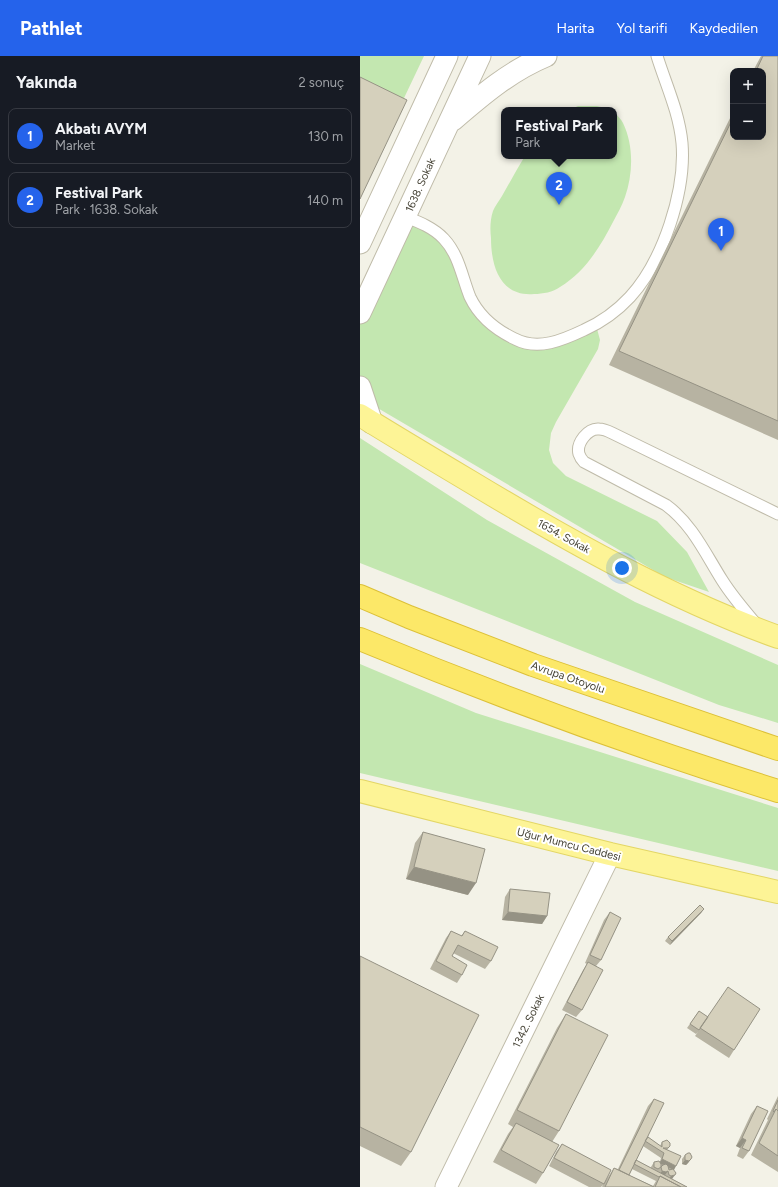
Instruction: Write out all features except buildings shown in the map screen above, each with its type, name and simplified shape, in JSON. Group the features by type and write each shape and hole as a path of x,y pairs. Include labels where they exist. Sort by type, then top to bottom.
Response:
{"highway":[{"name":"Avrupa Otoyolu","path":"360,596 409,617 533,665 778,749"},
{"path":"360,639 466,682 572,721 648,748 778,790"}],"main road":[{"name":"1654. Sokak","path":"366,419 528,516 633,574 707,608 771,634"},
{"name":"Uğur Mumcu Caddesi","path":"360,791 610,854 778,892"}],"street":[{"path":"360,243 446,56"},
{"name":"1638. Sokak","path":"360,313 480,56"},
{"path":"448,124 501,80 546,56"},
{"path":"360,387 364,400 366,419"},
{"name":"1342. Sokak","path":"446,1187 610,854"}],"lane":[{"path":"406,217 427,226 444,239 451,247 458,261 475,307 493,326 517,341 525,343 549,344 566,339 596,325 614,312 631,296 646,276 659,252 678,197 682,168 682,144 675,107 656,56"},
{"path":"771,634 734,598 691,529 674,511 666,504 584,462 579,453 581,442 584,436 593,430 600,429 612,433 778,514"}],"green space":[{"path":"360,56 424,56 395,117 360,101"},
{"path":"597,106 601,107 576,107"},
{"path":"617,115 619,117 627,132 631,150 630,179 624,200 608,231 591,258 577,274 557,289 537,294 522,294 505,285 500,278 491,249 490,225 493,211 523,159 617,159"},
{"path":"406,217 439,234 483,316 532,344 596,325 600,340 598,349 551,433 549,450 553,463 566,476 657,521 687,552 709,592 665,577 364,400 360,387 360,313"},
{"path":"360,438 487,520 635,602 778,665 778,723 719,705 360,563"},
{"path":"360,664 476,713 778,808 778,871 360,773"}],"place":[{"name":"Festival Park","path":"559,205"},
{"name":"Akbatı AVYM","path":"721,251"}]}
